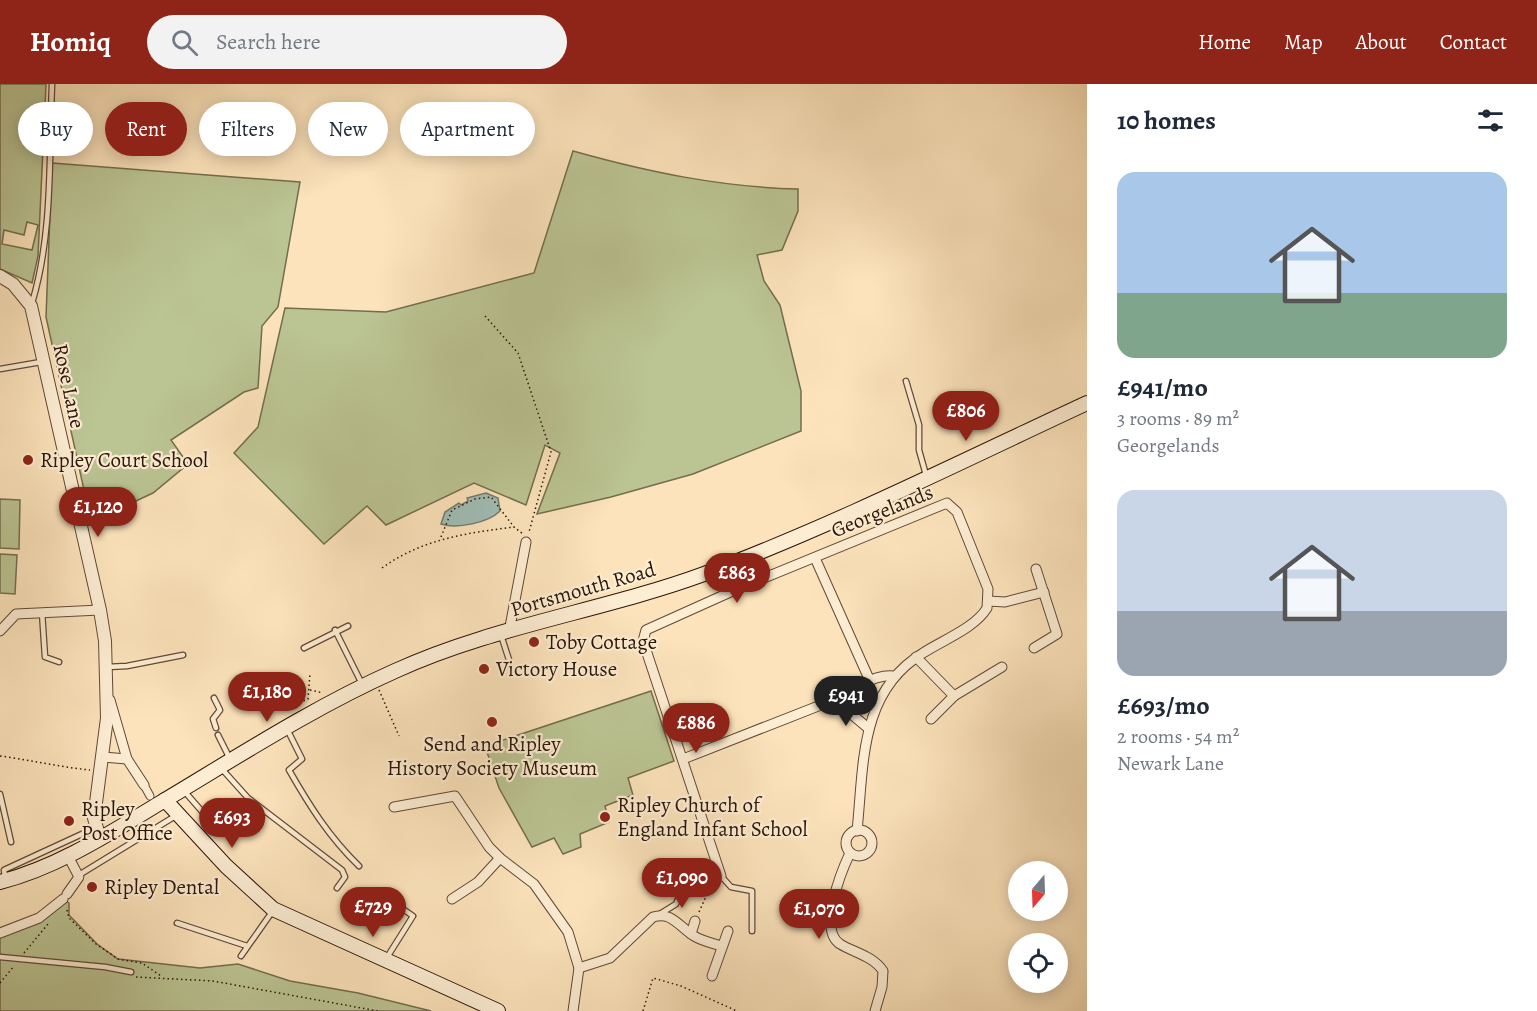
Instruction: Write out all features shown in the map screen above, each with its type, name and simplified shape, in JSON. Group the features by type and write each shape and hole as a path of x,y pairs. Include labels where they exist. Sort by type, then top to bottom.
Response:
{"main road":[{"name":"Portsmouth Road","path":"3,878 68,856 97,834 183,790 363,686 420,660 704,574 927,477 1087,403"},
{"path":"165,800 177,815 273,909 498,1011"}],"street":[{"name":"Rose Lane","path":"0,276 13,284 31,306 100,610 108,695 103,757 94,812 97,834"},
{"name":"Georgelands","path":"720,872 643,641 650,627 944,503 950,504 957,512 988,589 988,601"},
{"path":"505,634 526,541"},
{"name":"Georgelands","path":"815,558 870,681"},
{"path":"1034,648 1057,634 1036,568"},
{"path":"857,831 868,728 873,712 893,676 916,657 981,616 988,601 1005,602 1044,592"},
{"path":"0,631 16,614 100,610"},
{"path":"916,657 954,696"},
{"path":"931,719 954,696 1002,667"},
{"path":"837,705 841,695 881,676 893,676"},
{"name":"Rose Lane","path":"108,695 127,759 144,785"},
{"path":"684,759 826,703 837,705 868,728"},
{"path":"103,757 127,759"},
{"path":"144,785 150,796"},
{"path":"394,807 455,796 500,858 534,884 568,932 579,968 573,1011"},
{"path":"850,853 861,856 871,848 868,834 857,831 850,833 846,842 850,853 829,927 834,939 872,959 883,971 884,979 875,1011"},
{"path":"0,933 39,918 66,900 79,875 68,856"},
{"path":"452,899 478,882 500,858"},
{"path":"579,968 610,958 653,917 660,914 673,918 691,934 721,946"},
{"path":"691,934 695,921"},
{"path":"712,976 728,931"}],"lane":[{"path":"31,306 38,281 46,225 52,84"},
{"path":"0,369 44,362"},
{"path":"906,381 919,425 919,450 927,477"},
{"path":"42,612 45,657 59,662"},
{"path":"304,648 335,630 348,626"},
{"path":"335,630 363,686"},
{"path":"505,634 510,663"},
{"path":"107,667 136,665 183,655"},
{"path":"214,698 220,710 213,719 216,728"},
{"path":"287,729 302,759 289,770 318,821 359,866"},
{"path":"218,735 226,764 248,798 342,870 345,877 337,888"},
{"path":"183,790 213,824 221,825 235,820 253,829"},
{"path":"0,794 11,842"},
{"path":"79,875 177,815"},
{"path":"3,878 18,864 97,834"},
{"path":"15,856 18,864"},
{"path":"720,872 731,887 752,891 752,931"},
{"path":"660,914 676,904 686,880"},
{"path":"385,961 413,916 390,900"},
{"path":"241,956 273,909"},
{"path":"177,923 248,946"},
{"path":"0,957 105,967 131,972"}],"path":[{"path":"485,316 518,353 551,452 526,541"},
{"path":"441,539 452,510 475,499 491,497 514,527 522,531 526,541"},
{"path":"382,568 400,555 441,539 514,527"},
{"path":"292,715 295,704 308,699 310,673"},
{"path":"309,690 326,695"},
{"path":"379,690 399,736"},
{"path":"0,756 49,762 60,768 100,771"},
{"path":"695,921 720,872"},
{"path":"66,900 69,918 96,944 118,959 142,963 162,977"},
{"path":"0,983 49,923"},
{"path":"131,972 135,977 213,981 378,1011"},
{"path":"643,1011 653,978 681,987 737,1011"}],"green space":[{"path":"0,84 46,84 45,102 18,102 18,156 43,156 38,256 32,283 0,269","holes":["27,222 38,225 32,250 2,244 4,230 24,235"]},
{"path":"573,151 629,166 712,182 798,189 798,211 782,250 757,255 764,281 780,305 801,391 801,431 693,474 611,497 537,514 560,453 545,445 526,505 474,483 386,525 367,506 324,544 234,453 258,427 285,308 386,312 534,273"},
{"path":"52,163 300,182 278,307 262,326 258,388 244,392 171,440 188,464 153,493 91,522 46,317"},
{"path":"0,499 20,500 19,549 0,548"},
{"path":"0,554 17,555 15,594 0,593"},
{"path":"651,691 674,761 628,778 633,795 605,806 609,822 580,834 581,847 563,854 554,838 532,847 499,788 485,746"},
{"path":"65,900 69,903 69,915 97,944 118,959 200,968 238,964 290,981 358,993 431,1011 0,1011 0,936"}],"water":[{"path":"486,493 498,498 500,511 495,515 472,524 455,526 441,524 445,512 459,503 461,505 468,501 467,498"}],"place":[{"name":"Ripley Court School","path":"28,460"},
{"name":"Toby Cottage","path":"534,642"},
{"name":"Victory House","path":"484,669"},
{"name":"Send and Ripley History Society Museum","path":"492,722"},
{"name":"Ripley Church of England Infant School","path":"605,817"},
{"name":"Ripley Post Office","path":"69,821"},
{"name":"Ripley Dental","path":"92,887"}]}
